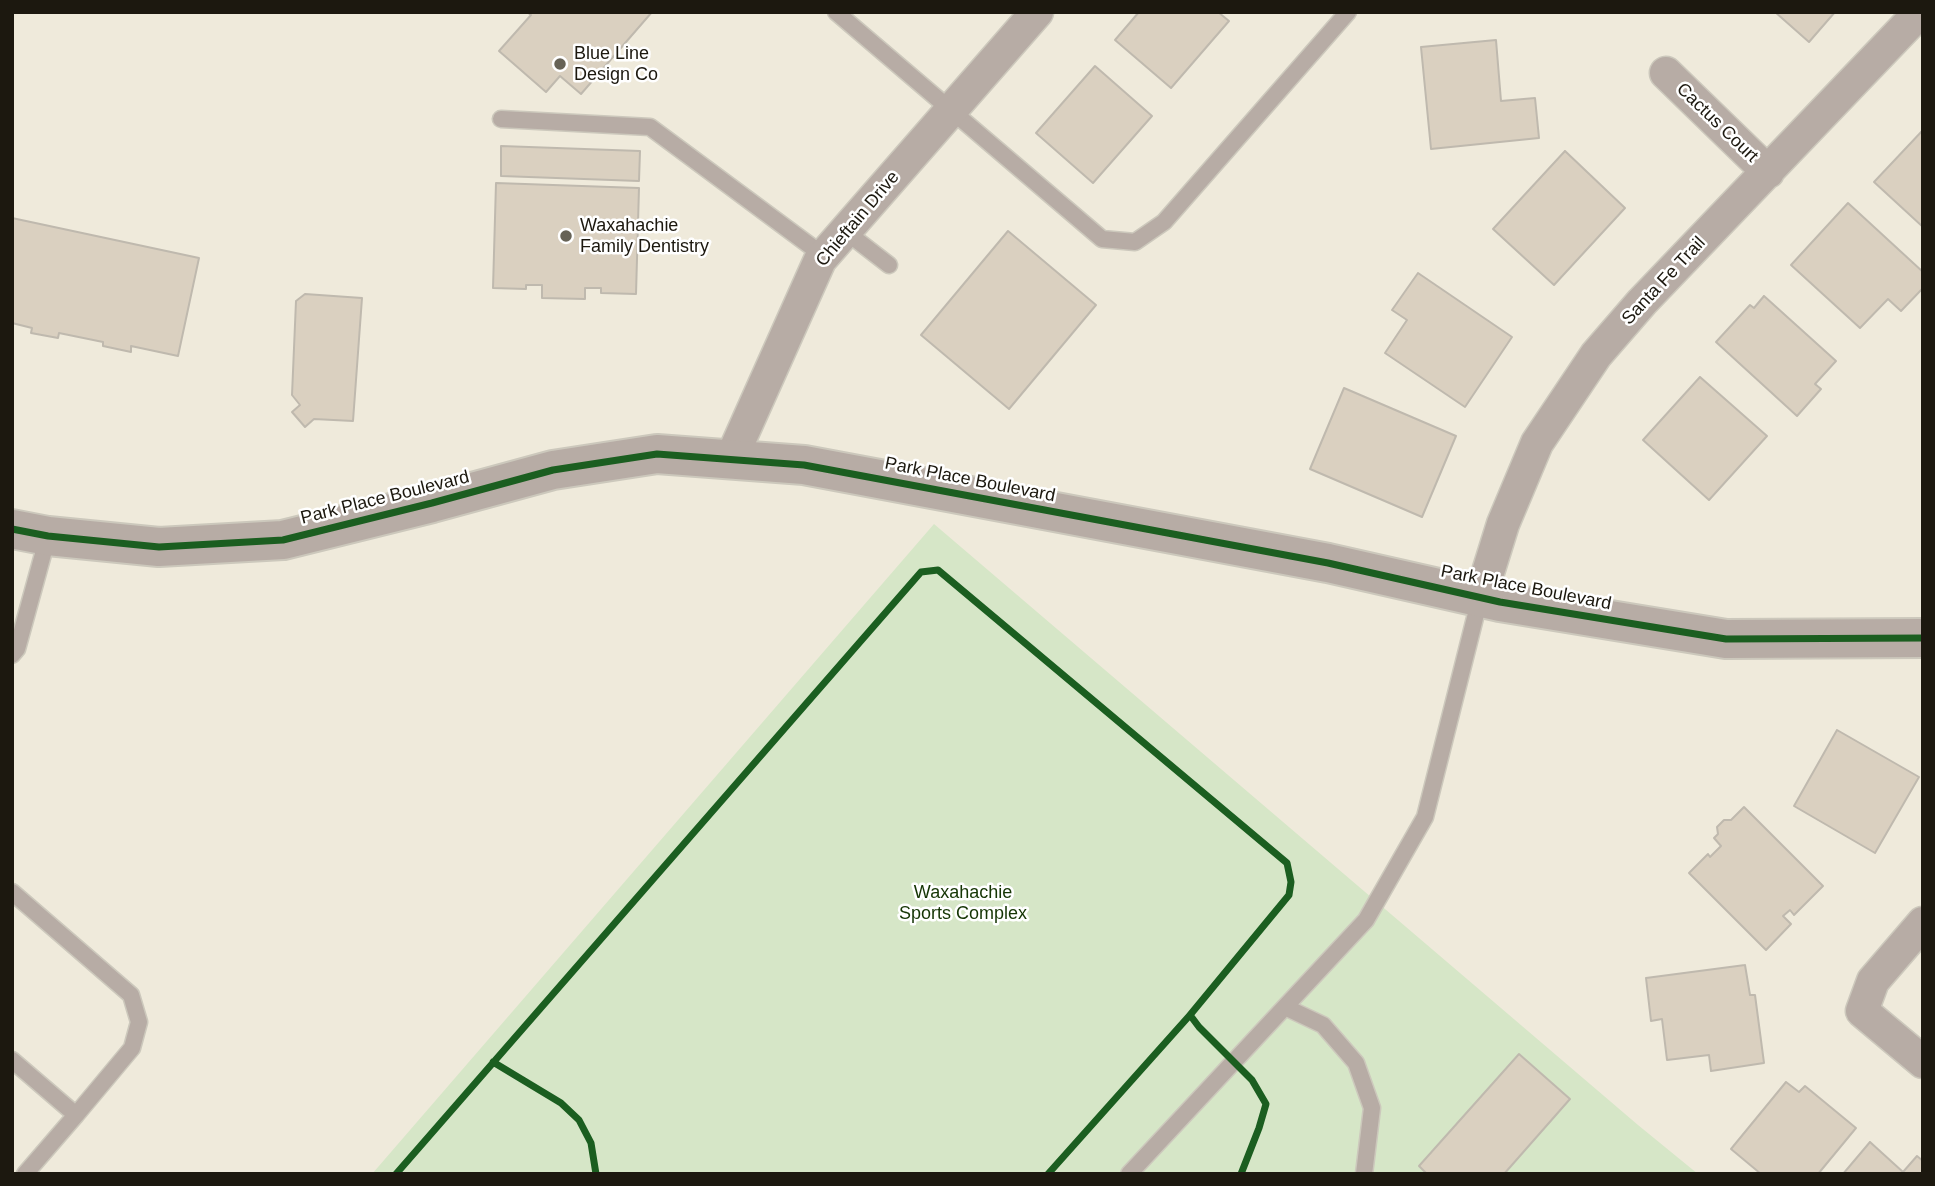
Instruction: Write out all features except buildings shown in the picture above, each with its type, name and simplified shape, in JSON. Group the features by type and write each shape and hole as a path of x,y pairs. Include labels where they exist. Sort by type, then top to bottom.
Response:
{"street":[{"name":"Chieftain Drive","path":"730,459 820,260 1037,12"},
{"name":"Santa Fe Trail","path":"1480,598 1503,524 1537,443 1589,366 1642,302 1920,12"},
{"name":"Cactus Court","path":"1666,73 1768,172"},
{"name":"Park Place Boulevard","path":"30,533 159,547 283,540 553,470 657,454 804,465 1328,563 1480,598 1726,639 1923,638"},
{"path":"1923,923 1873,981 1862,1011 1923,1062"}],"lane":[{"path":"836,12 1102,239 1135,242 1164,222 1348,12"},
{"path":"501,119 650,127 824,256"},
{"path":"845,231 889,265"},
{"path":"12,655 17,649 30,533"},
{"path":"1129,1174 1366,920 1424,817 1480,598"},
{"path":"12,892 131,995 139,1022 132,1048 25,1174"},
{"path":"1284,1007 1322,1025 1356,1063 1372,1108 1364,1174"},
{"path":"12,1060 76,1115"}],"green space":[{"name":"Waxahachie Sports Complex","path":"934,524 1638,1125 1698,1174 372,1174"}],"cycle path":[{"path":"12,529 48,536 159,547 283,540 553,470 657,454 804,465 1328,563 1500,602 1726,639 1923,638"},
{"path":"396,1174 921,572 938,570 1287,863 1291,882 1289,895 1190,1015 1252,1080 1266,1104 1241,1174"},
{"path":"1048,1174 1190,1015"},
{"path":"493,1062 561,1103 579,1120 591,1143 596,1174"}],"place":[{"name":"Blue Line Design Co","path":"560,64"},
{"name":"Waxahachie Family Dentistry","path":"566,236"}]}
